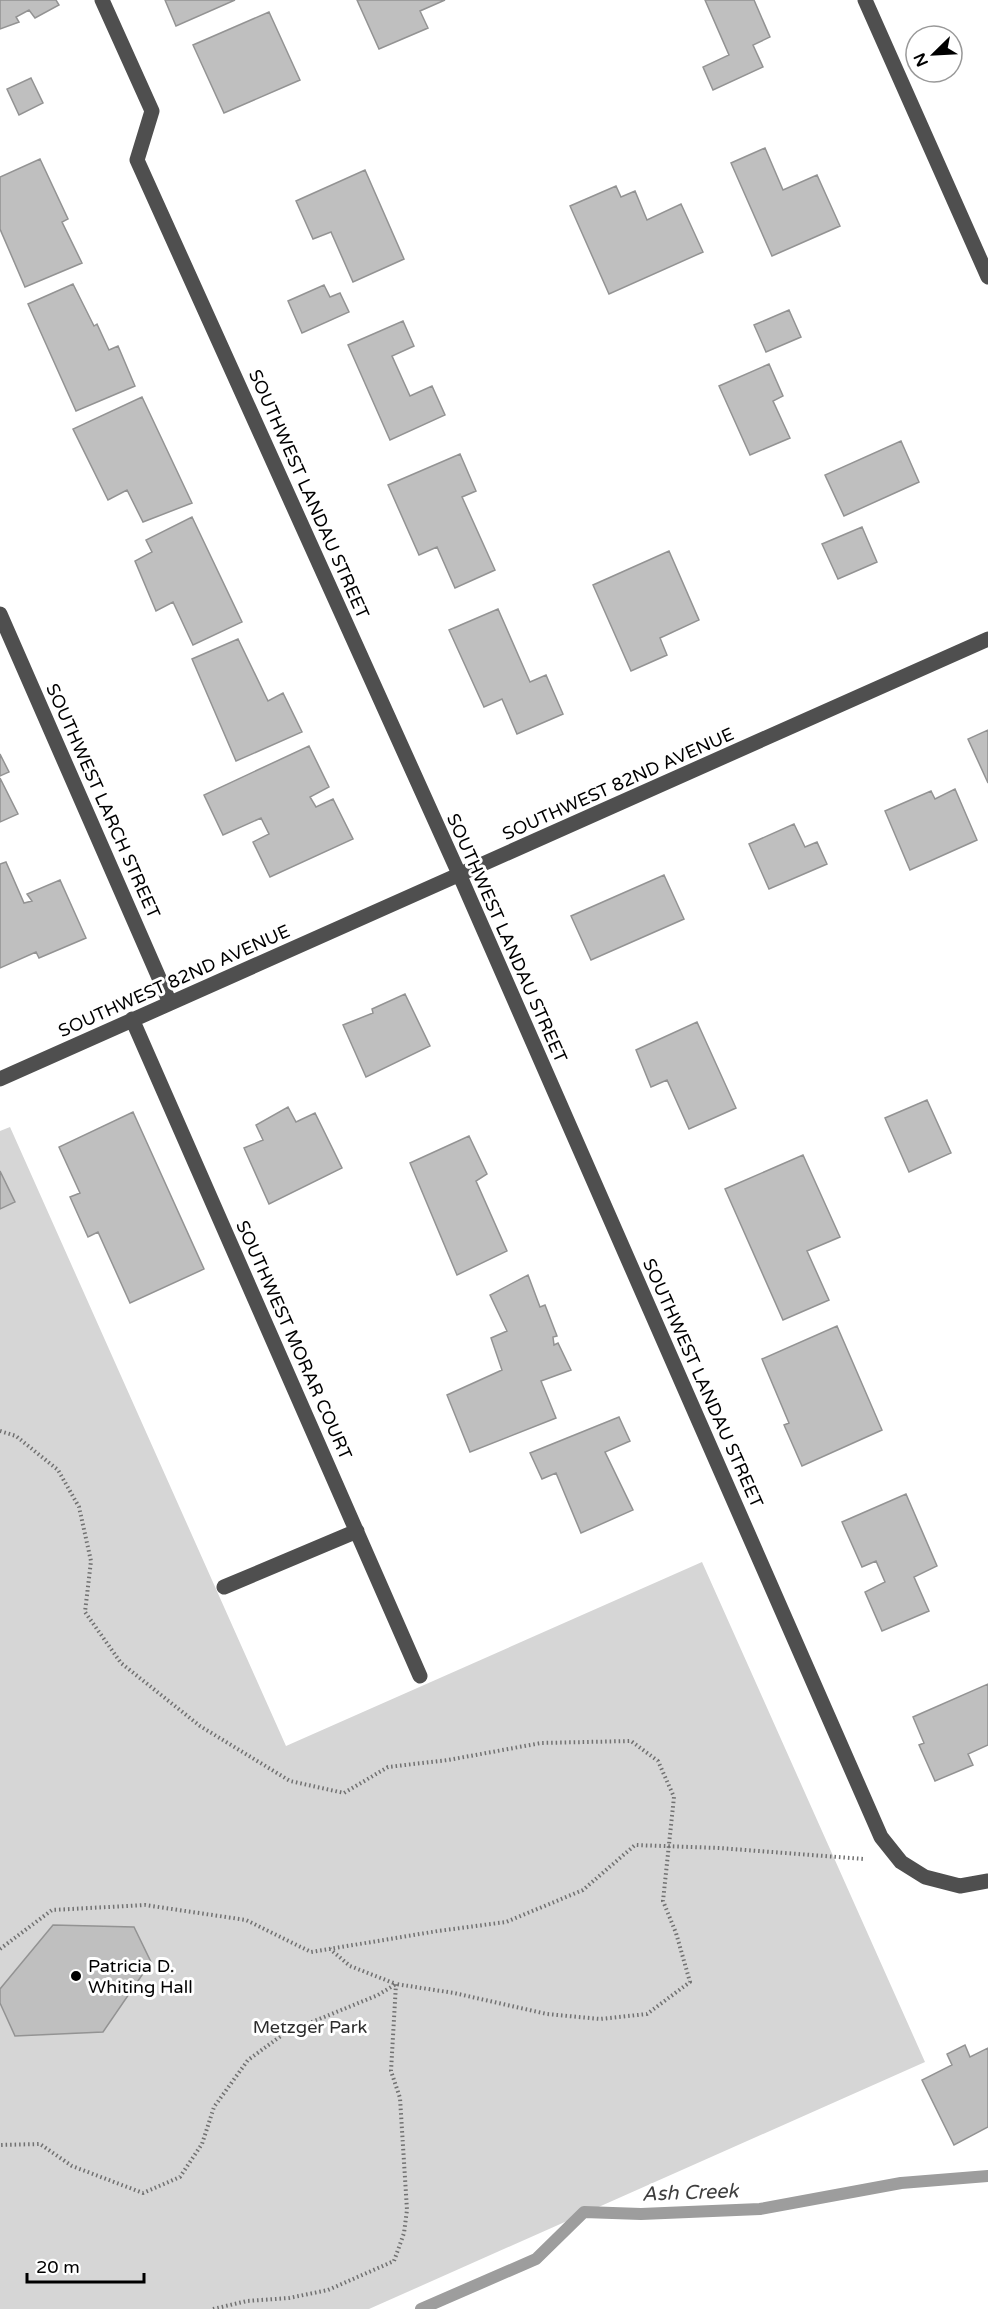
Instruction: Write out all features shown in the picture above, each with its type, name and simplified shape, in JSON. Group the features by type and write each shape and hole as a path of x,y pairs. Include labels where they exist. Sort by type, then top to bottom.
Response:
{"street":[{"name":"SOUTHWEST LANDAU STREET","path":"102,0 152,111 136,160 460,876 881,1836 901,1862 925,1877 960,1886 988,1881"},
{"path":"865,0 988,277"},
{"name":"SOUTHWEST LARCH STREET","path":"0,614 170,1003"},
{"name":"SOUTHWEST 82ND AVENUE","path":"0,1080 132,1019 460,876 988,639"},
{"name":"SOUTHWEST MORAR COURT","path":"132,1019 420,1676"},
{"path":"224,1587 357,1531"}],"path":[{"path":"0,1431 16,1436 58,1470 79,1507 91,1561 85,1612 121,1663 200,1726 291,1781 344,1793 388,1767 448,1761 541,1743 631,1741 658,1761 674,1797 663,1901 676,1933 690,1982 647,2014 600,2019 547,2014 454,1993 396,1984 350,1966 330,1949"},
{"path":"0,1949 52,1910 145,1905 246,1920 311,1952 506,1922 583,1890 635,1845 719,1848 901,1862"},
{"path":"0,2145 40,2144 72,2166 142,2193 180,2177 202,2144 214,2107 248,2060 285,2033 378,1995 396,1984"},
{"path":"213,2309 247,2301 289,2298 328,2290 394,2261 404,2234 407,2211 400,2098 391,2071 396,1984"}],"green space":[{"name":"Metzger Park","path":"10,1127 286,1746 702,1562 925,2062 369,2309 0,2309 0,1131"}],"building":[{"path":"0,0 56,0 59,5 35,18 29,10 16,17 19,22 0,29"},
{"path":"165,0 235,0 176,26"},
{"path":"357,0 445,0 420,11 428,28 379,49"},
{"path":"705,0 754,0 770,37 753,45 763,67 713,90 703,67 729,55"},
{"path":"269,12 300,80 224,113 193,45"},
{"path":"31,78 43,103 19,115 7,89"},
{"path":"765,148 783,190 817,175 840,226 772,256 731,163"},
{"path":"40,159 68,219 62,222 82,263 25,287 0,229 0,177"},
{"path":"365,170 404,259 353,282 331,232 313,239 296,201"},
{"path":"616,186 621,197 635,191 647,220 681,204 703,252 609,294 570,206"},
{"path":"73,284 94,326 97,324 109,350 118,346 135,386 76,411 28,304"},
{"path":"324,285 330,297 340,293 349,312 302,333 288,301"},
{"path":"789,310 801,337 766,352 754,325"},
{"path":"403,321 414,346 392,356 410,396 432,386 445,415 390,440 348,345"},
{"path":"769,364 783,396 773,401 790,438 750,455 719,386"},
{"path":"142,397 192,503 143,522 127,490 108,500 73,429"},
{"path":"901,441 919,482 844,516 825,475"},
{"path":"460,454 476,491 462,497 495,570 455,588 437,547 419,555 388,485"},
{"path":"192,517 242,622 193,645 173,602 156,611 135,561 152,552 146,540"},
{"path":"862,527 877,562 838,579 822,544"},
{"path":"669,551 699,620 660,638 667,655 631,671 593,585"},
{"path":"498,609 530,682 546,675 563,714 517,734 502,699 484,707 449,630"},
{"path":"238,639 268,701 283,693 302,732 236,761 192,659"},
{"path":"988,730 988,783 968,739"},
{"path":"309,746 329,787 310,797 316,807 333,799 353,839 270,877 253,842 269,834 261,818 223,835 204,795"},
{"path":"0,754 9,772 0,776"},
{"path":"0,778 18,814 0,822"},
{"path":"955,789 977,840 910,870 885,811 931,791 935,799"},
{"path":"794,824 805,847 817,842 827,864 769,889 749,844"},
{"path":"6,862 24,903 32,901 27,894 60,880 86,938 39,958 36,952 0,968 0,864"},
{"path":"664,875 684,919 591,960 571,916"},
{"path":"405,994 430,1046 366,1077 343,1025 373,1013 372,1009"},
{"path":"697,1022 736,1108 689,1129 667,1080 651,1087 636,1050"},
{"path":"927,1100 951,1153 909,1172 885,1118"},
{"path":"288,1107 296,1122 315,1113 342,1168 269,1204 244,1148 263,1140 256,1125"},
{"path":"133,1112 204,1269 130,1303 98,1232 88,1237 70,1197 80,1193 59,1147"},
{"path":"469,1136 487,1174 476,1181 507,1251 457,1275 410,1163"},
{"path":"803,1155 840,1237 807,1251 829,1300 783,1320 725,1189"},
{"path":"0,1171 15,1202 0,1209"},
{"path":"528,1275 540,1307 545,1305 557,1336 553,1337 554,1345 558,1343 571,1370 541,1381 556,1418 470,1452 447,1395 502,1370 491,1338 507,1331 490,1295"},
{"path":"837,1326 882,1430 802,1466 784,1425 789,1423 762,1359"},
{"path":"619,1417 630,1441 605,1452 633,1510 581,1533 556,1473 542,1479 530,1453"},
{"path":"906,1494 937,1566 914,1577 929,1611 882,1631 865,1592 885,1582 876,1561 862,1567 842,1522"},
{"path":"988,1684 988,1745 968,1754 973,1765 935,1781 919,1745 924,1743 913,1717"},
{"name":"Patricia D. Whiting Hall","path":"53,1925 134,1927 151,1962 103,2032 15,2036 0,2003 0,1989"},
{"path":"965,2045 970,2057 988,2048 988,2127 954,2145 922,2080 952,2065 947,2054"}],"waterway":[{"name":"Ash Creek","path":"421,2309 536,2259 584,2212 641,2214 760,2209 901,2183 988,2176"}],"place":[{"name":"Patricia D. Whiting Hall","path":"76,1976"}]}
